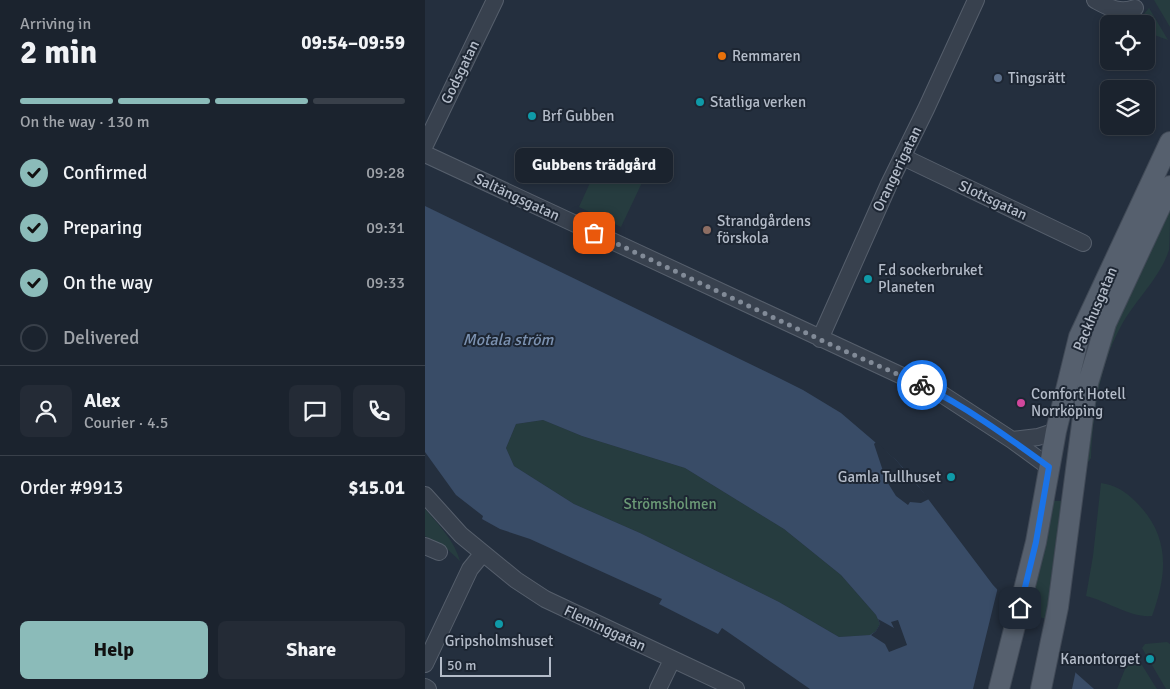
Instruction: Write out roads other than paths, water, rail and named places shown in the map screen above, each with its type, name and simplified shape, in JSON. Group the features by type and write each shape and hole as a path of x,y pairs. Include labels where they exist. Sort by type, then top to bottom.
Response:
{"main road":[{"name":"Packhusgatan","path":"999,689 1036,542 1056,430 1079,337 1170,142"},
{"name":"Packhusgatan","path":"1041,689 1051,642 1074,494 1084,409 1096,353 1106,323 1170,186"}],"street":[{"name":"Godsgatan","path":"425,145 495,0"},
{"name":"Orangerigatan","path":"820,339 889,184 976,0"},
{"path":"1095,0 1118,11 1128,11 1135,8"},
{"name":"Saltängsgatan","path":"425,154 943,395 1012,440 1049,467"},
{"name":"Slottsgatan","path":"903,157 1083,242"},
{"path":"1012,440 1038,437 1056,430"},
{"name":"Fleminggatan","path":"425,495 461,535 516,580 545,599 736,689"},
{"path":"425,664 470,569 483,553"},
{"path":"658,689 672,660"},
{"path":"425,687 429,689"}],"water":[{"name":"Motala ström","path":"425,206 779,378 841,413 896,460 913,479 993,585 1076,673 1094,689 810,689 722,628 718,634 659,604 662,599 530,539 500,529 482,519 483,516 456,495 425,452","holes":["543,420 582,436 685,468 784,529 841,575 876,615 880,624 876,631 870,635 839,637 779,602 640,533 574,504 514,466 506,448 516,424"]}],"place":[{"name":"Remmaren","path":"722,56"},
{"name":"Tingsrätt","path":"998,78"},
{"name":"Statliga verken","path":"700,102"},
{"name":"Brf Gubben","path":"532,116"},
{"name":"Strandgårdens förskola","path":"707,230"},
{"name":"Gubbens trädgård","path":"594,233"},
{"name":"F.d sockerbruket Planeten","path":"868,279"},
{"name":"Comfort Hotell Norrköping","path":"1021,403"},
{"name":"Gamla Tullhuset","path":"951,477"},
{"name":"Gripsholmshuset","path":"499,624"},
{"name":"Kanontorget","path":"1150,659"}],"park label":[{"name":"Strömsholmen","path":"670,504"}]}
